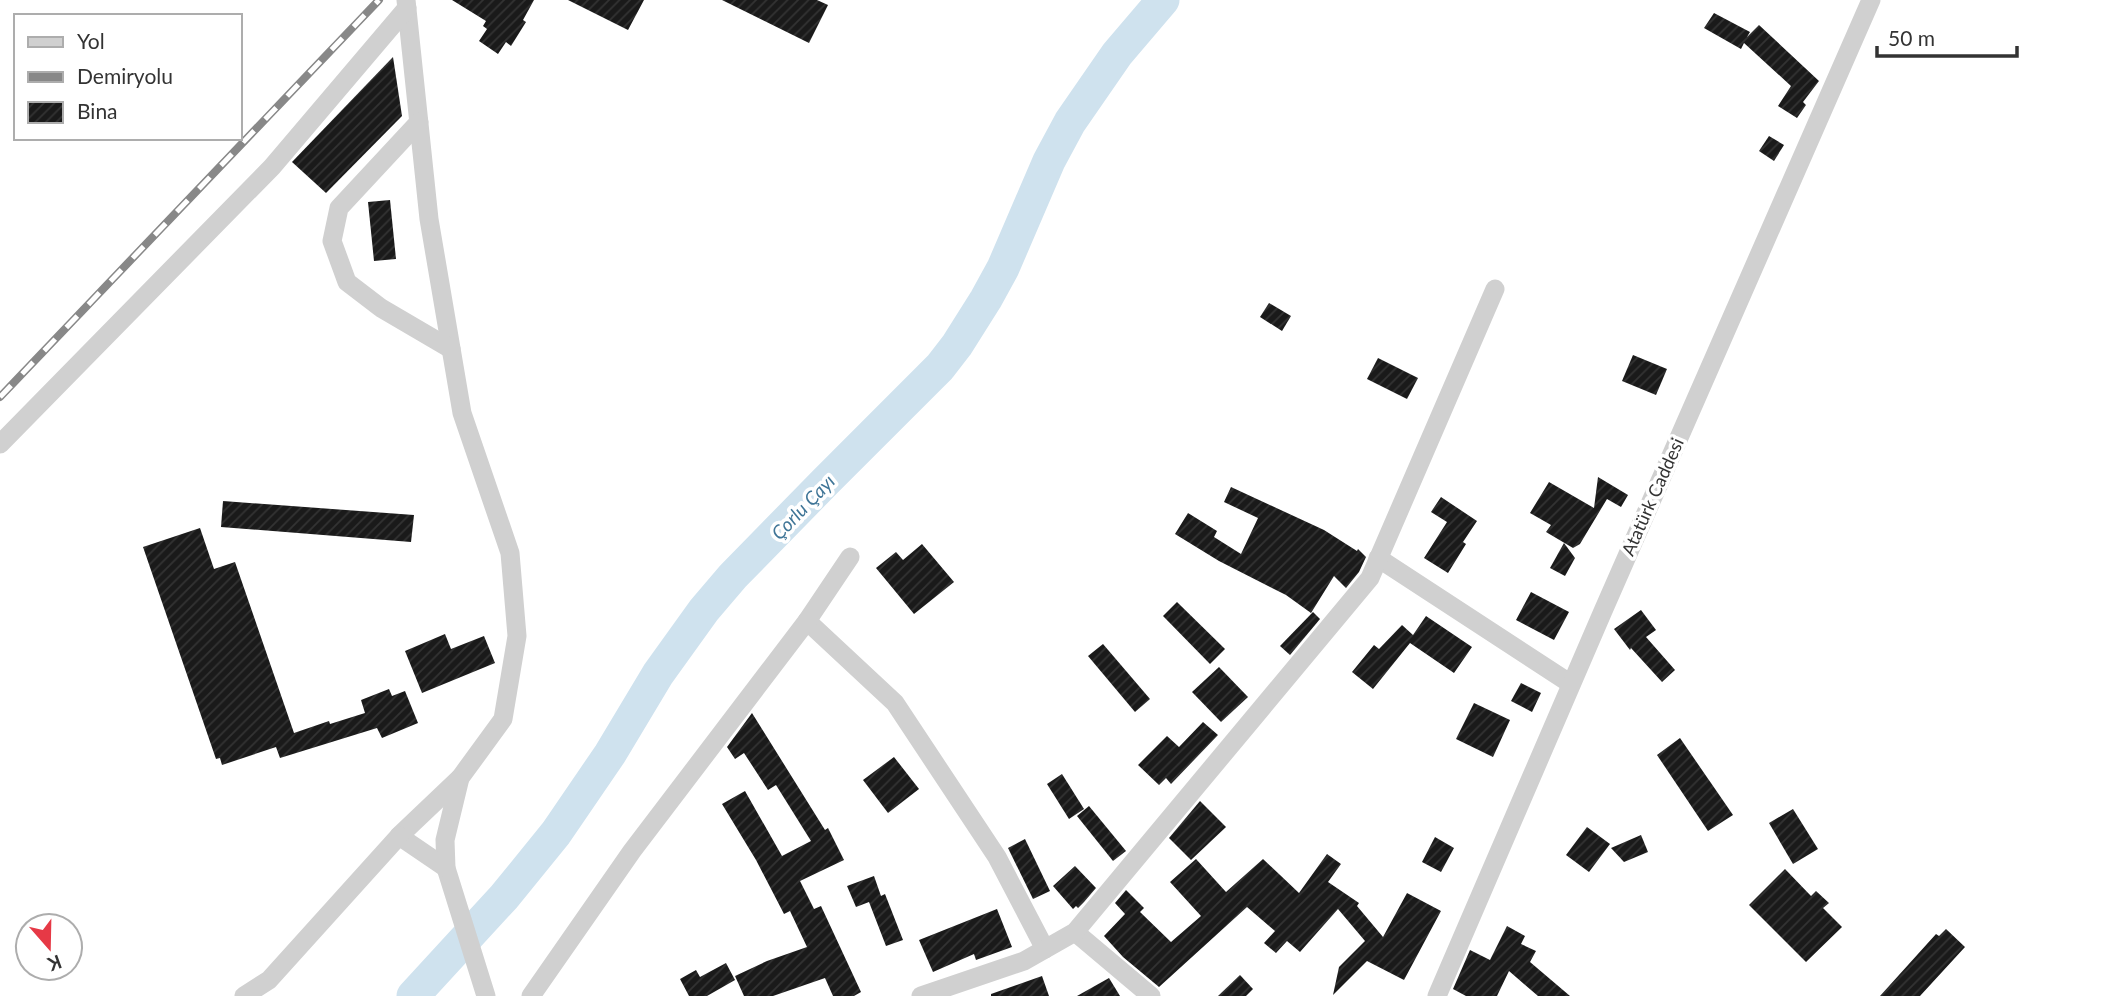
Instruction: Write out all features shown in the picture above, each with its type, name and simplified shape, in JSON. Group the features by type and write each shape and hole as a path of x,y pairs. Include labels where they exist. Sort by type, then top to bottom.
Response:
{"street":[{"name":"Atatürk Caddesi","path":"1437,996 1871,0"},
{"path":"244,996 270,980 398,836 460,778 503,719 517,636 510,553 462,414 429,219 407,4"},
{"path":"0,444 272,167 407,4"},
{"path":"419,122 340,208 332,242 347,282 381,308 451,349"},
{"path":"921,996 1024,961 1060,941 1370,578 1495,289"},
{"path":"531,996 632,851 807,621 850,557"},
{"path":"1378,558 1571,684"},
{"path":"807,621 895,703 997,857 1032,924 1151,996"},
{"path":"460,778 445,839 446,868 486,996"},
{"path":"398,836 446,868"}],"building":[{"path":"452,0 534,0 523,20 526,22 511,46 506,42 498,54 479,41 487,29 483,26 486,21"},
{"path":"568,0 644,0 628,30"},
{"path":"722,0 817,0 828,5 809,43"},
{"path":"1714,13 1750,32 1747,37 1759,25 1819,81 1803,102 1806,105 1797,118 1778,106 1791,86 1744,43 1741,49 1704,28"},
{"path":"393,57 402,116 326,193 292,162"},
{"path":"1769,136 1784,145 1774,161 1759,151"},
{"path":"390,200 396,259 374,261 368,202"},
{"path":"1269,303 1291,316 1282,331 1260,317"},
{"path":"1633,355 1667,369 1656,395 1622,381"},
{"path":"1378,358 1418,378 1407,399 1367,379"},
{"path":"1598,477 1628,495 1621,507 1607,499 1580,544 1573,548 1546,532 1551,525 1530,513 1549,482 1594,508"},
{"path":"1231,487 1324,530 1357,551 1358,549 1366,557 1359,572 1346,588 1334,576 1311,613 1286,595 1219,561 1175,534 1188,513 1217,531 1214,537 1241,554 1258,518 1224,502"},
{"path":"1441,497 1477,521 1448,573 1424,558 1447,522 1431,512"},
{"path":"223,501 414,515 411,542 221,527"},
{"path":"200,528 214,569 235,562 294,733 365,713 361,700 389,689 392,696 405,691 418,723 382,738 377,728 280,758 276,747 222,765 220,758 216,759 143,547"},
{"path":"1564,543 1575,558 1565,576 1550,568"},
{"path":"922,544 954,582 914,614 876,568 896,552 903,560"},
{"path":"1531,592 1569,612 1554,640 1516,620"},
{"path":"1177,602 1225,649 1210,664 1163,616"},
{"path":"1641,610 1656,630 1646,637 1675,670 1662,682 1631,648 1630,650 1614,629"},
{"path":"1313,612 1320,619 1290,655 1280,646"},
{"path":"1426,616 1472,647 1454,673 1410,643 1373,689 1352,672 1374,645 1379,649 1402,625 1413,635"},
{"path":"445,634 451,649 484,636 495,663 422,693 405,651"},
{"path":"1103,644 1150,699 1135,712 1088,656"},
{"path":"1219,667 1248,697 1221,722 1192,692"},
{"path":"1521,683 1541,693 1532,712 1511,701"},
{"path":"1474,703 1510,720 1493,757 1456,739"},
{"path":"752,713 825,830 828,828 844,860 800,881 814,909 821,906 861,992 854,996 833,996 825,978 773,996 744,996 735,976 807,947 790,911 784,914 756,860 722,804 745,791 782,856 811,841 776,785 768,790 744,753 735,759 727,747"},
{"path":"1203,722 1218,735 1171,784 1166,778 1159,785 1138,765 1167,736 1179,747"},
{"path":"1680,738 1733,815 1708,831 1657,755"},
{"path":"894,757 919,789 888,813 863,780"},
{"path":"1062,774 1084,809 1069,819 1047,784"},
{"path":"1200,801 1226,827 1191,860 1169,838"},
{"path":"1089,806 1126,851 1113,861 1077,816"},
{"path":"1793,809 1818,849 1793,864 1769,823"},
{"path":"1587,827 1610,844 1589,872 1566,855"},
{"path":"1641,835 1648,852 1624,862 1611,848"},
{"path":"1435,837 1454,848 1441,872 1422,862"},
{"path":"1025,839 1050,891 1033,899 1008,848"},
{"path":"1327,854 1341,864 1328,882 1359,903 1357,906 1383,937 1407,893 1441,911 1404,980 1367,961 1333,995 1339,967 1365,941 1338,909 1300,952 1287,941 1276,953 1264,943 1275,931 1247,907 1159,987 1123,957 1104,936 1125,914 1115,903 1126,890 1144,908 1140,912 1171,942 1201,916 1170,882 1196,859 1226,892 1263,859 1299,893"},
{"path":"1075,866 1096,888 1078,908 1076,906 1073,909 1053,886"},
{"path":"1785,869 1811,896 1816,891 1829,903 1823,908 1842,927 1806,962 1749,905"},
{"path":"874,876 881,896 885,894 903,940 886,946 869,902 856,907 847,886"},
{"path":"997,909 1012,947 976,960 974,954 933,972 919,940"},
{"path":"1507,926 1525,936 1521,944 1536,951 1530,962 1570,996 1538,996 1509,971 1497,996 1466,996 1453,989 1470,950 1490,960"},
{"path":"1946,929 1965,947 1920,996 1880,996 1936,934 1939,936"},
{"path":"726,963 735,980 707,996 689,996 680,979 696,970 700,977"},
{"path":"1240,975 1253,989 1246,996 1218,996"},
{"path":"1042,976 1049,996 991,996 991,994"},
{"path":"1109,978 1120,996 1077,996"}],"waterway":[{"name":"Çorlu Çayı","path":"413,996 504,897 556,833 610,754 658,674 704,610 733,576 940,367 957,345 1003,268 1049,161 1070,122 1117,54 1163,0"}],"railway":[{"path":"0,397 379,0"}]}
